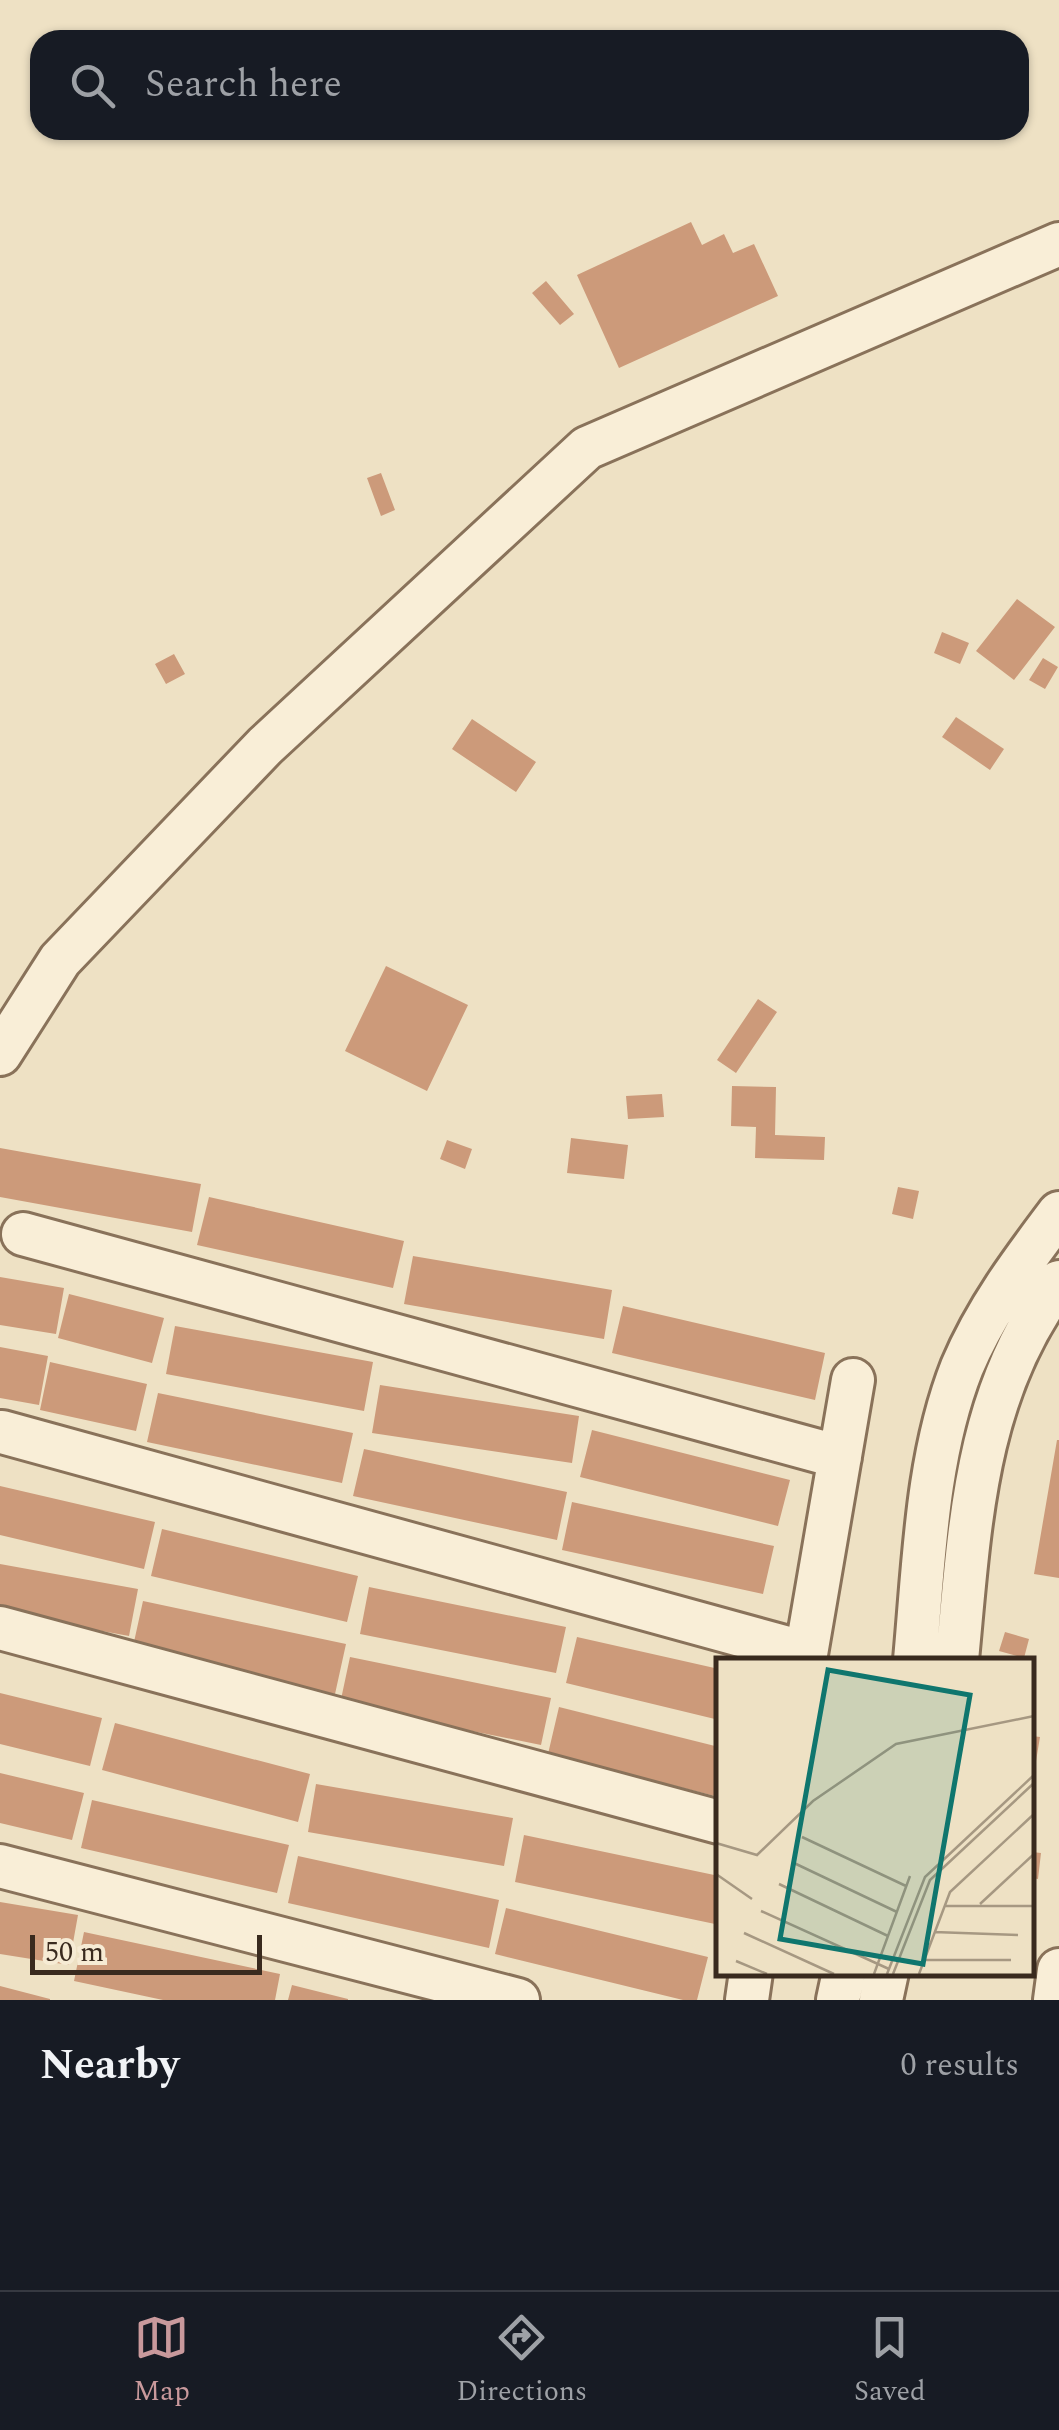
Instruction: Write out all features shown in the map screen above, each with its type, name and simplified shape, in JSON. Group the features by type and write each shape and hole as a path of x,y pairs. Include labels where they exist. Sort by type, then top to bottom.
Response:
{"street":[{"path":"0,1054 60,960 266,746 587,448 1059,244"},
{"path":"915,1658 941,1438 962,1368 1004,1286 1059,1213"},
{"path":"23,1234 840,1458"},
{"path":"957,1658 982,1447 1001,1384 1039,1308 1059,1282"},
{"path":"2,1432 806,1656 853,1380"},
{"path":"0,1628 716,1821"},
{"path":"0,1866 518,2000"},
{"path":"1055,2000 1059,1970"},
{"path":"747,2000 751,1975"},
{"path":"838,2000 843,1975"},
{"path":"881,2000 886,1975"}],"building":[{"path":"691,222 702,245 724,234 733,253 754,244 778,296 619,368 577,275"},
{"path":"546,281 574,314 560,325 532,293"},
{"path":"381,473 395,510 381,516 367,478"},
{"path":"1017,599 1055,627 1014,680 976,651"},
{"path":"942,632 969,643 960,664 934,653"},
{"path":"174,654 185,674 166,684 155,664"},
{"path":"1043,658 1058,667 1045,689 1029,680"},
{"path":"956,717 1004,749 990,770 942,737"},
{"path":"472,719 536,762 516,792 452,749"},
{"path":"386,966 468,1005 427,1091 345,1051"},
{"path":"758,999 777,1012 736,1073 717,1060"},
{"path":"732,1086 776,1087 775,1135 825,1137 824,1160 755,1158 756,1127 731,1126"},
{"path":"662,1094 664,1117 628,1119 626,1096"},
{"path":"571,1138 628,1145 624,1179 567,1173"},
{"path":"447,1140 472,1149 465,1169 440,1159"},
{"path":"0,1148 201,1184 192,1232 0,1197"},
{"path":"898,1187 919,1191 913,1219 892,1214"},
{"path":"209,1197 404,1241 393,1288 197,1245"},
{"path":"413,1256 612,1290 604,1339 404,1304"},
{"path":"0,1277 64,1288 56,1334 0,1325"},
{"path":"69,1294 164,1318 152,1363 58,1338"},
{"path":"623,1306 825,1353 815,1400 612,1353"},
{"path":"175,1326 373,1362 364,1411 166,1374"},
{"path":"0,1347 48,1356 39,1405 0,1398"},
{"path":"50,1362 147,1384 136,1431 40,1410"},
{"path":"380,1385 579,1416 572,1463 372,1433"},
{"path":"158,1393 353,1433 342,1483 147,1442"},
{"path":"592,1430 790,1480 778,1526 580,1477"},
{"path":"1059,1440 1059,1578 1034,1574"},
{"path":"364,1449 567,1492 557,1540 353,1496"},
{"path":"0,1486 155,1522 144,1569 0,1535"},
{"path":"572,1502 774,1546 763,1594 562,1550"},
{"path":"162,1529 358,1576 347,1622 151,1576"},
{"path":"0,1564 138,1589 129,1636 0,1612"},
{"path":"369,1587 566,1627 556,1673 360,1634"},
{"path":"143,1601 346,1644 335,1694 132,1651"},
{"path":"1005,1632 1029,1639 1024,1658 999,1651"},
{"path":"577,1637 716,1668 716,1719 566,1683"},
{"path":"350,1657 551,1698 541,1745 340,1704"},
{"path":"0,1693 102,1718 90,1766 0,1744"},
{"path":"559,1707 716,1746 716,1796 548,1754"},
{"path":"115,1723 310,1774 298,1822 102,1770"},
{"path":"1034,1736 1040,1737 1034,1773"},
{"path":"0,1773 84,1793 72,1840 0,1823"},
{"path":"316,1784 513,1818 504,1866 308,1832"},
{"path":"92,1800 289,1845 277,1893 81,1848"},
{"path":"524,1835 716,1875 715,1924 515,1882"},
{"path":"1034,1852 1041,1853 1038,1879 1034,1878"},
{"path":"298,1856 499,1900 489,1948 288,1903"},
{"path":"0,1902 78,1915 69,1965 0,1954"},
{"path":"506,1908 708,1957 697,2000 683,2000 495,1954"},
{"path":"84,1932 280,1974 275,2000 163,2000 74,1981"},
{"path":"292,1985 348,1999 348,2000 288,2000"},
{"path":"0,1986 50,1999 50,2000 0,2000"}]}
